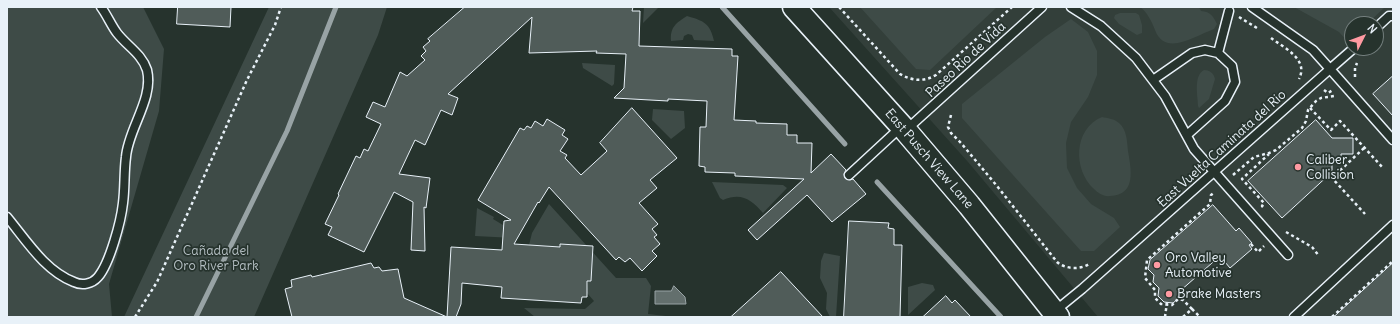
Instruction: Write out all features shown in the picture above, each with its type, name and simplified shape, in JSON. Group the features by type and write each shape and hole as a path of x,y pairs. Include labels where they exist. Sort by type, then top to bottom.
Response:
{"main road":[{"name":"East Pusch View Lane","path":"794,7 904,128 969,205 1056,314"}],"lane":[{"path":"7,218 38,256 62,276 74,283 87,284 98,277 109,256 118,228 123,205 126,157 129,140 138,121 148,86 147,71 141,57 117,33 101,7"},
{"name":"Paseo Rio de Vida","path":"849,175 1042,7"},
{"path":"1071,7 1101,26 1136,58 1165,96 1194,149 1288,254"},
{"path":"1252,7 1313,50 1393,140"},
{"path":"1218,53 1229,12"},
{"path":"1384,21 1389,16 1393,16"},
{"path":"1153,80 1192,53 1205,50 1218,53 1232,66 1235,82 1225,101 1187,135"},
{"name":"East Vuelta Caminata del Rio","path":"1056,314 1082,289 1345,56"},
{"path":"1294,317 1393,226"}],"path":[{"path":"136,317 157,282 247,80 275,25 281,7"},
{"path":"839,7 900,74 908,79 920,80 929,79 936,75 1012,7"},
{"path":"1229,12 1262,31"},
{"path":"1267,35 1299,59 1302,70 1298,81"},
{"path":"1355,80 1355,68 1360,59"},
{"path":"1310,108 1331,130 1340,121 1383,168"},
{"path":"950,115 948,127 951,133 997,186 1058,262 1065,267 1080,268 1093,262"},
{"path":"1364,148 1332,178 1365,214"},
{"path":"1266,211 1262,206 1264,203 1242,179 1269,153"},
{"path":"1332,317 1393,261"},
{"path":"1165,317 1167,304 1172,305 1178,300 1183,300 1200,317"},
{"path":"1183,317 1192,309"}],"shaded area":[{"path":"829,7 1393,7 1393,317 1098,317 968,162"},
{"path":"674,286 685,297 686,304 655,304 655,291 671,291"}],"green space":[{"path":"7,7 143,7 164,49 159,111 109,284 112,317 10,317 7,315"},
{"name":"Cañada del Oro River Park","path":"269,7 387,7 378,35 254,317 124,317"},
{"path":"644,7 659,7 643,23"},
{"path":"860,7 997,7 930,70 916,69"},
{"path":"1140,7 1199,7 1201,11 1207,12 1211,15 1217,24 1214,29 1190,40 1173,43 1166,42 1160,38 1149,17"},
{"path":"1294,7 1385,7 1375,16 1344,16 1344,38 1339,32"},
{"path":"1120,13 1136,13 1139,15 1142,25 1142,33 1137,35 1119,24 1114,18 1115,15"},
{"path":"687,16 698,19 708,26 714,41 694,40 692,35 688,34 684,36 683,40 671,41 674,26"},
{"path":"1071,19 1088,32 1097,51 1097,75 1088,97 1071,122 1066,143 1067,168 1077,188 1091,204 1114,218 1120,227 1094,251 1081,251 962,118 962,104 1045,37"},
{"path":"582,63 615,65 614,84 612,86 583,68"},
{"path":"1204,70 1211,72 1215,79 1209,99 1199,108 1197,81 1198,77"},
{"path":"653,109 684,111 685,128 671,139 652,120"},
{"path":"1102,117 1119,123 1124,129 1127,140 1131,173 1130,180 1125,191 1119,195 1106,196 1097,192 1087,181 1082,171 1079,150 1081,140 1092,123"},
{"path":"712,182 783,185 787,188 763,213 745,198 735,197 723,200 720,198"},
{"path":"549,204 616,278 646,278 651,286 648,314 675,317 535,317 524,308 585,309 594,301 587,293 588,281 591,281 591,270 584,245 560,244 559,257 549,246 529,245 532,233"},
{"path":"477,208 494,217 493,219 503,225 504,223 514,238 475,236"},
{"path":"824,253 840,256 836,317 830,317 826,309 827,293 820,278 821,261"},
{"path":"922,283 933,285 935,290 908,315 908,287"}],"building":[{"path":"178,7 231,7 230,27 177,24"},
{"path":"465,7 633,7 632,11 640,11 639,46 732,49 732,56 738,56 734,120 756,121 756,123 787,124 787,135 797,135 797,143 812,143 811,173 831,154 846,170 844,174 845,178 850,180 853,179 866,194 832,222 807,195 757,240 748,230 804,179 735,176 735,173 705,172 705,167 699,166 700,127 706,127 707,101 668,99 668,101 614,98 624,88 626,54 596,53 597,51 529,53 532,17 448,94 458,98 452,115 441,110 425,145 415,140 399,174 430,178 426,208 424,207 425,251 411,250 413,202 394,192 364,252 328,235 332,227 325,224 356,156 360,158 364,149 368,151 381,124 366,117 373,102 385,107 400,72 407,76 425,60 421,56 426,51 423,47 430,41 428,39"},
{"path":"1393,76 1393,116 1373,94"},
{"path":"632,108 677,158 650,180 657,188 639,203 658,224 652,229 657,235 654,237 660,244 652,251 657,256 642,271 630,258 625,262 619,257 616,260 549,187 539,203 538,202 514,244 560,247 560,244 593,246 591,281 587,281 587,297 582,297 581,303 501,298 502,287 462,283 461,304 456,317 447,317 451,247 502,250 504,221 511,220 478,200 520,128 524,130 527,126 531,128 535,121 543,126 547,119 565,130 562,135 568,139 560,151 567,155 565,158 581,175 607,151 600,143"},
{"name":"Caliber Collision","path":"1316,120 1332,138 1353,138 1353,154 1341,154 1341,162 1332,162 1332,172 1282,218 1248,181"},
{"path":"1213,205 1236,231 1239,228 1252,243 1249,245 1252,249 1230,268 1220,256 1180,291 1179,298 1173,303 1164,302 1158,296 1159,288 1153,282 1154,275 1148,269 1150,260"},
{"path":"849,221 889,223 888,228 894,229 894,245 902,245 900,317 844,317"},
{"path":"371,263 374,268 379,267 382,271 398,269 404,298 447,317 292,317 285,289 292,287 291,280 311,275 312,277"},
{"path":"1393,263 1393,317 1334,317"},
{"path":"781,272 823,317 731,317"},
{"path":"946,296 952,303 955,300 971,317 923,317"}],"waterway":[{"path":"196,317 287,131 336,7"},
{"path":"722,7 845,144"},
{"path":"877,182 1001,317"}],"place":[{"name":"Caliber Collision","path":"1298,167"},
{"name":"Oro Valley Automotive","path":"1157,265"},
{"name":"Brake Masters","path":"1169,294"}]}
